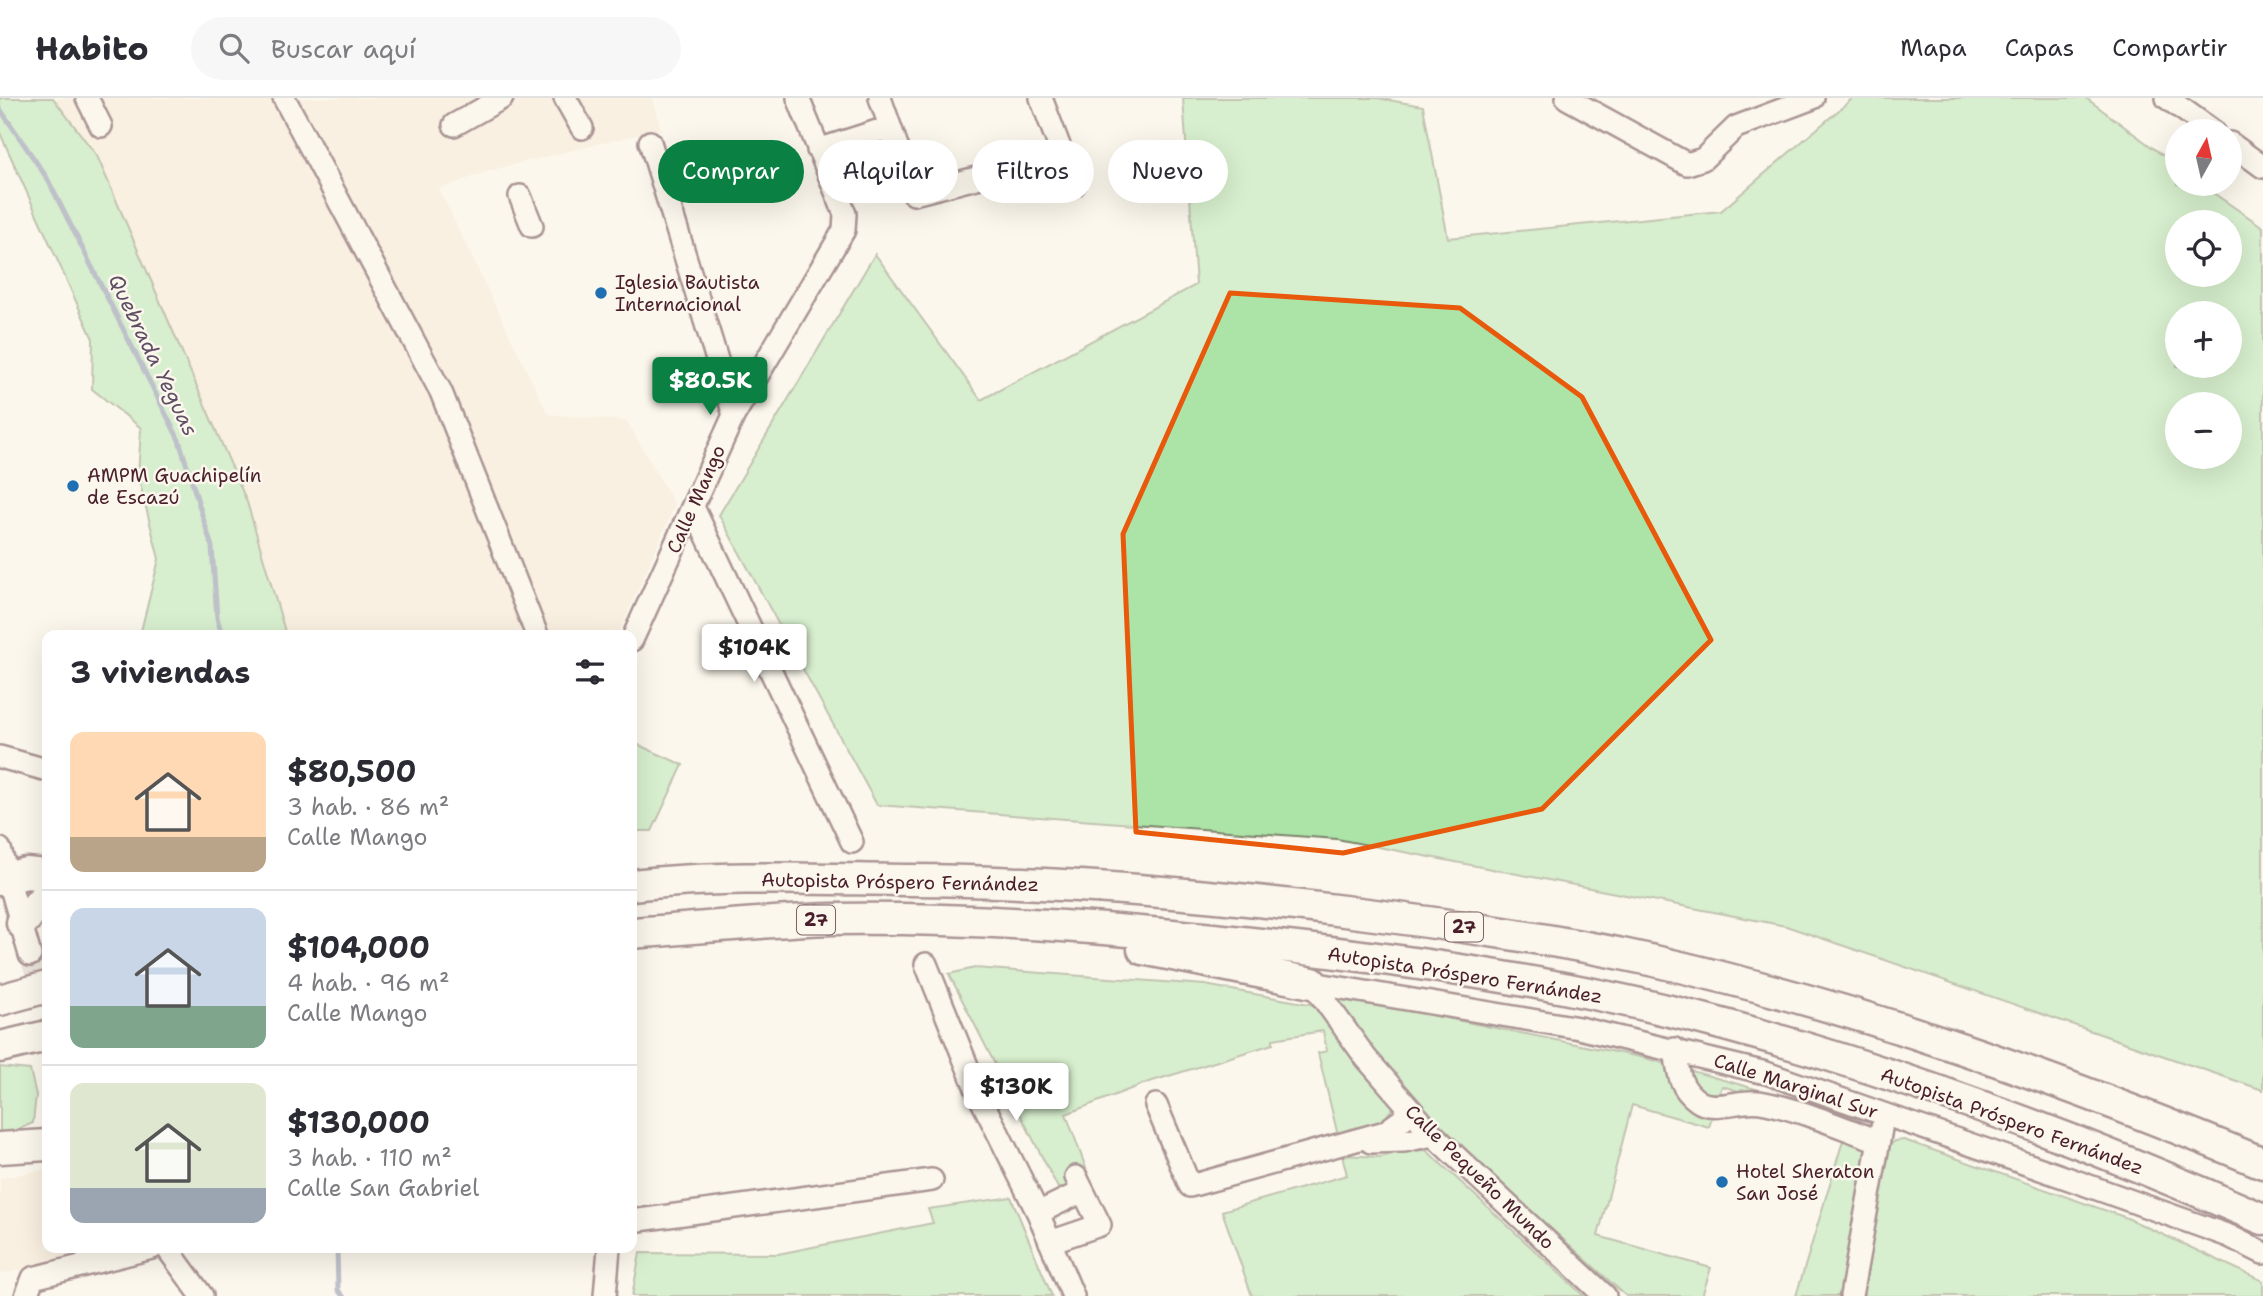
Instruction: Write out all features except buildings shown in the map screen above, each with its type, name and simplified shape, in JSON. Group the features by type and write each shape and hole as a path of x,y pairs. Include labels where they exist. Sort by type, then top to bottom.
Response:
{"highway":[{"path":"3,868 42,874"},
{"name":"Autopista Próspero Fernández","path":"637,884 820,879 956,880 1144,888 1483,929 1650,960 1801,1000 2063,1082 2263,1163"},
{"path":"22,923 42,900"},
{"name":"Autopista Próspero Fernández","path":"637,933 833,919 1001,923 1177,935 1361,955 1511,979 1724,1024 1858,1065 2104,1152 2263,1219"},
{"path":"1001,923 1312,983"},
{"path":"0,1000 42,988"},
{"path":"0,1048 42,1037"},
{"path":"22,1146 42,1134"}],"street":[{"path":"87,98 101,126"},
{"path":"284,98 441,392 535,630"},
{"path":"454,125 502,98"},
{"path":"565,98 582,128"},
{"name":"Calle Mango","path":"798,98 818,150"},
{"path":"880,98 914,194 972,179"},
{"path":"1041,98 1056,140"},
{"path":"1567,98 1687,164 1703,159 1735,127 1814,98"},
{"path":"2167,98 2196,119"},
{"path":"849,140 890,127"},
{"path":"649,142 734,415"},
{"path":"2242,152 2263,167"},
{"path":"520,196 532,226"},
{"name":"Calle Mango","path":"637,630 734,415 844,230 845,214 840,203"},
{"path":"693,507 852,842"},
{"path":"0,757 42,769"},
{"path":"3,868 30,955"},
{"path":"926,964 978,1093 1038,1213 1073,1296"},
{"name":"Calle Marginal Sur","path":"1312,983 1579,1028 1766,1073 2128,1200 2263,1252"},
{"name":"Calle Pequeño Mundo","path":"1312,983 1366,1058 1433,1135 1605,1296"},
{"path":"1675,1049 1680,1085 1699,1103 1718,1107 1736,1101 1761,1102 1879,1140"},
{"path":"1156,1105 1191,1186 1385,1132 1403,1119 1408,1108"},
{"path":"1851,1296 1884,1114"},
{"path":"1338,1143 1404,1141 1433,1135"},
{"path":"637,1220 932,1180"},
{"path":"1038,1213 1080,1184 1100,1225 1050,1242"},
{"path":"26,1296 33,1278 133,1253"},
{"path":"170,1253 199,1294"},
{"path":"605,1296 609,1253"}],"highlighted area":[{"path":"1230,293 1460,308 1582,397 1711,640 1542,809 1343,853 1136,832 1123,534"}],"shaded area":[{"path":"53,98 653,98 661,129 492,170 439,189 548,414 627,421 675,505 620,630 285,630 247,502 97,156"},
{"path":"42,1170 42,1253 104,1253 0,1274 0,1178"}],"green space":[{"path":"0,98 53,98 97,156 247,502 285,630 141,630 159,559 138,476 141,428 92,389 93,339 0,133"},
{"path":"1183,98 1377,98 1423,106 1448,238 1721,211 1853,98 2086,98 2165,157 2165,196 2218,196 2238,210 2165,210 2165,287 2242,287 2242,213 2263,227 2263,1090 1786,926 1337,839 877,805 719,515 875,254 981,400 1196,285 1190,203 1228,203 1228,140 1186,140"},
{"path":"637,744 683,765 652,831 637,831"},
{"path":"975,968 1205,985 1320,1006 1397,1103 1376,1129 1339,1140 1318,1053 1327,1051 1323,1031 1273,1039 1273,1044 1146,1083 1066,1114 1090,1179 1064,1200 949,974"},
{"path":"1337,996 1645,1058 1842,1113 1861,1121 1870,1130 1841,1296 1796,1296 1848,1124 1722,1086 1709,1127 1632,1105 1598,1236 1711,1268 1702,1296 1626,1296 1494,1177 1390,1075 1337,1006"},
{"path":"0,1067 30,1070 36,1095 33,1123 12,1132 0,1133"},
{"path":"1904,1140 2127,1218 2263,1281 2263,1296 1859,1296 1887,1147 1895,1141"},
{"path":"1426,1150 1584,1296 1252,1296 1222,1211 1347,1175 1342,1155 1381,1157 1403,1151"},
{"path":"1011,1197 1052,1296 632,1296 640,1253 778,1254 933,1223 928,1209"}],"waterway":[{"name":"Quebrada Yeguas","path":"0,109 47,178 179,440 212,547 217,618 221,630"},
{"name":"Quebrada Yeguas","path":"337,1253 338,1290 343,1296"}],"tunnel":[{"path":"30,955 42,992"}],"place":[{"name":"Iglesia Bautista Internacional","path":"601,293"},
{"name":"AMPM Guachipelín de Escazú","path":"73,486"},
{"name":"Hotel Sheraton San José","path":"1722,1182"}]}
